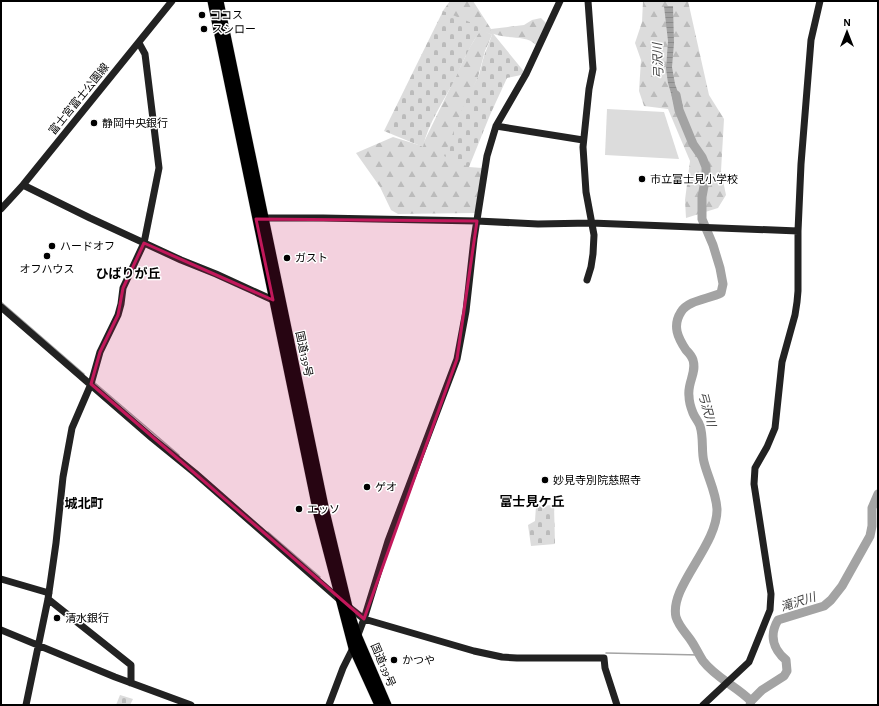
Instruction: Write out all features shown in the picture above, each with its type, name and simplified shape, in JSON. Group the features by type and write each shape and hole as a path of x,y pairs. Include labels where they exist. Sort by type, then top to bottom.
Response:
{"highway":[{"name":"国道139号","path":"212,1 325,511 348,607 357,635 387,705"},
{"name":"国道139号","path":"219,1 260,218 273,300 318,514 353,648 379,705"}],"street":[{"name":"富士宮富士公園線","path":"1,208 23,185 172,1"},
{"path":"330,705 343,668 353,648 364,619 388,541 457,359 466,311 487,156 496,126 526,74 560,1"},
{"path":"587,280 593,254 594,235 586,192 583,140 593,68 588,1"},
{"path":"703,705 749,662 770,610 771,594 754,484 755,468 767,447 775,428 782,362 795,315 797,302 801,164 812,40 820,1"},
{"path":"26,705 48,596 56,543 63,477 71,432 91,384 100,352 122,304 123,288 144,243 159,168 145,54 138,43"},
{"path":"496,126 583,140"},
{"path":"23,185 144,243 273,300"},
{"path":"260,218 477,221 538,224 591,224 798,230"},
{"path":"1,307 176,459 195,473 348,607 364,619 452,646 502,657 604,658 605,668 617,705"},
{"path":"1,579 48,596 131,665 131,683"},
{"path":"1,630 131,683 191,705"}],"highlighted area":[{"path":"256,219 477,221 457,359 364,619 91,384 100,352 118,315 123,288 144,243 273,300"}],"green space":[{"path":"450,1 473,1 491,29 524,25 532,20 541,18 546,23 536,45 523,38 490,33 442,12"},
{"path":"643,1 688,1 709,95 724,119 721,171 726,195 718,208 686,218 685,200 690,161 668,109 644,106 639,91 641,60 635,43 642,22"},
{"path":"443,11 491,31 526,74 507,78 469,167 444,156 466,100 479,75 492,35 481,30 432,121 423,147 384,131"},
{"path":"481,29 492,35 485,51 478,77 458,121 469,167 482,168 475,213 398,214 391,210 380,187 356,153 393,137 422,146 470,47"},
{"path":"607,109 664,112 679,159 605,155"},
{"path":"554,505 555,544 531,546 528,525 535,521 536,506"},
{"path":"120,695 133,699 130,705 116,705"}],"shaded area":[{"path":"664,6 673,6 674,43 672,67 675,84 683,106 675,107 668,83 666,69 668,41"}],"waterway":[{"name":"弓沢川","path":"676,95 679,110 693,144 702,157 706,167 702,197 702,219 713,245 723,284 721,293 694,302 684,308 678,317 677,322 677,332 683,345 693,360 694,369 689,387 689,400 701,431 703,458 712,485 717,509 715,523 710,537 686,579 680,593 676,605 676,617 679,624 708,667 751,701 750,705"},
{"path":"1,302 84,374"},
{"path":"95,383 179,455"},
{"name":"滝沢川","path":"751,701 762,690 784,676 787,671 786,660 778,651 774,642 773,636 778,620 824,606 831,600 842,586 870,536 872,526 872,508 878,494"},
{"path":"268,532 320,577"},
{"path":"606,653 700,655"}],"place":[{"name":"ココス","path":"202,15"},
{"name":"スシロー","path":"204,29"},
{"name":"静岡中央銀行","path":"94,123"},
{"name":"市立富士見小学校","path":"642,179"},
{"name":"ハードオフ","path":"52,246"},
{"name":"オフハウス","path":"47,256"},
{"name":"ガスト","path":"287,258"},
{"name":"妙見寺別院慈照寺","path":"545,480"},
{"name":"ゲオ","path":"367,487"},
{"name":"エッソ","path":"299,509"},
{"name":"清水銀行","path":"57,618"},
{"name":"かつや","path":"394,660"}],"district":[{"name":"ひばりが丘","path":"128,274"},
{"name":"富士見ケ丘","path":"532,502"},
{"name":"城北町","path":"84,504"}]}
